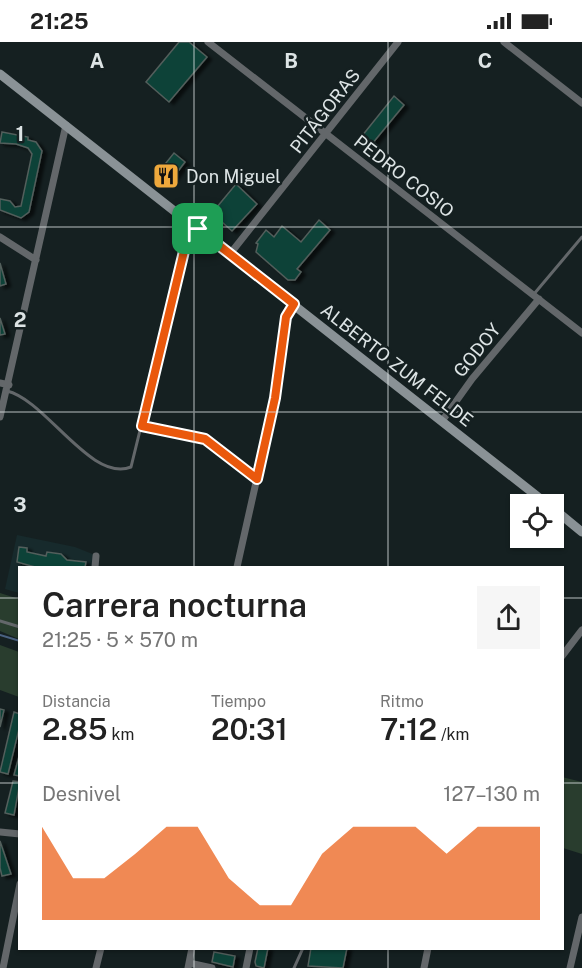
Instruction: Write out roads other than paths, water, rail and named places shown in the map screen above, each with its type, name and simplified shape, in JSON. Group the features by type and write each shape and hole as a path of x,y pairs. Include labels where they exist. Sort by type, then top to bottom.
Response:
{"street":[{"name":"PEDRO COSIO","path":"208,42 582,333"},
{"name":"PITÁGORAS","path":"230,254 398,42"},
{"path":"504,42 582,103"},
{"name":"ALBERTO ZUM FELDE","path":"0,74 534,494"},
{"path":"0,417 66,125"},
{"path":"0,237 36,260"},
{"name":"GODOY","path":"441,421 536,297"},
{"path":"237,566 275,398 286,317 294,304"},
{"path":"0,383 8,388"},
{"path":"564,517 582,532"},
{"path":"95,566 96,556"},
{"path":"564,653 582,630"},
{"path":"0,832 18,834"},
{"path":"3,968 18,894"},
{"path":"570,968 582,917"},
{"path":"96,968 100,950"},
{"path":"192,950 188,965 212,968"},
{"path":"246,968 250,950"},
{"path":"424,968 428,950"}],"lane":[{"path":"8,388 24,397 97,463 126,469 133,463 186,243 198,229"},
{"path":"536,297 582,237"},
{"path":"142,426 205,439 257,479"},
{"path":"0,621 18,626"},
{"path":"294,968 302,950"}],"waterway":[{"path":"0,635 18,640"}],"place":[{"name":"Don Miguel","path":"166,176"}]}
